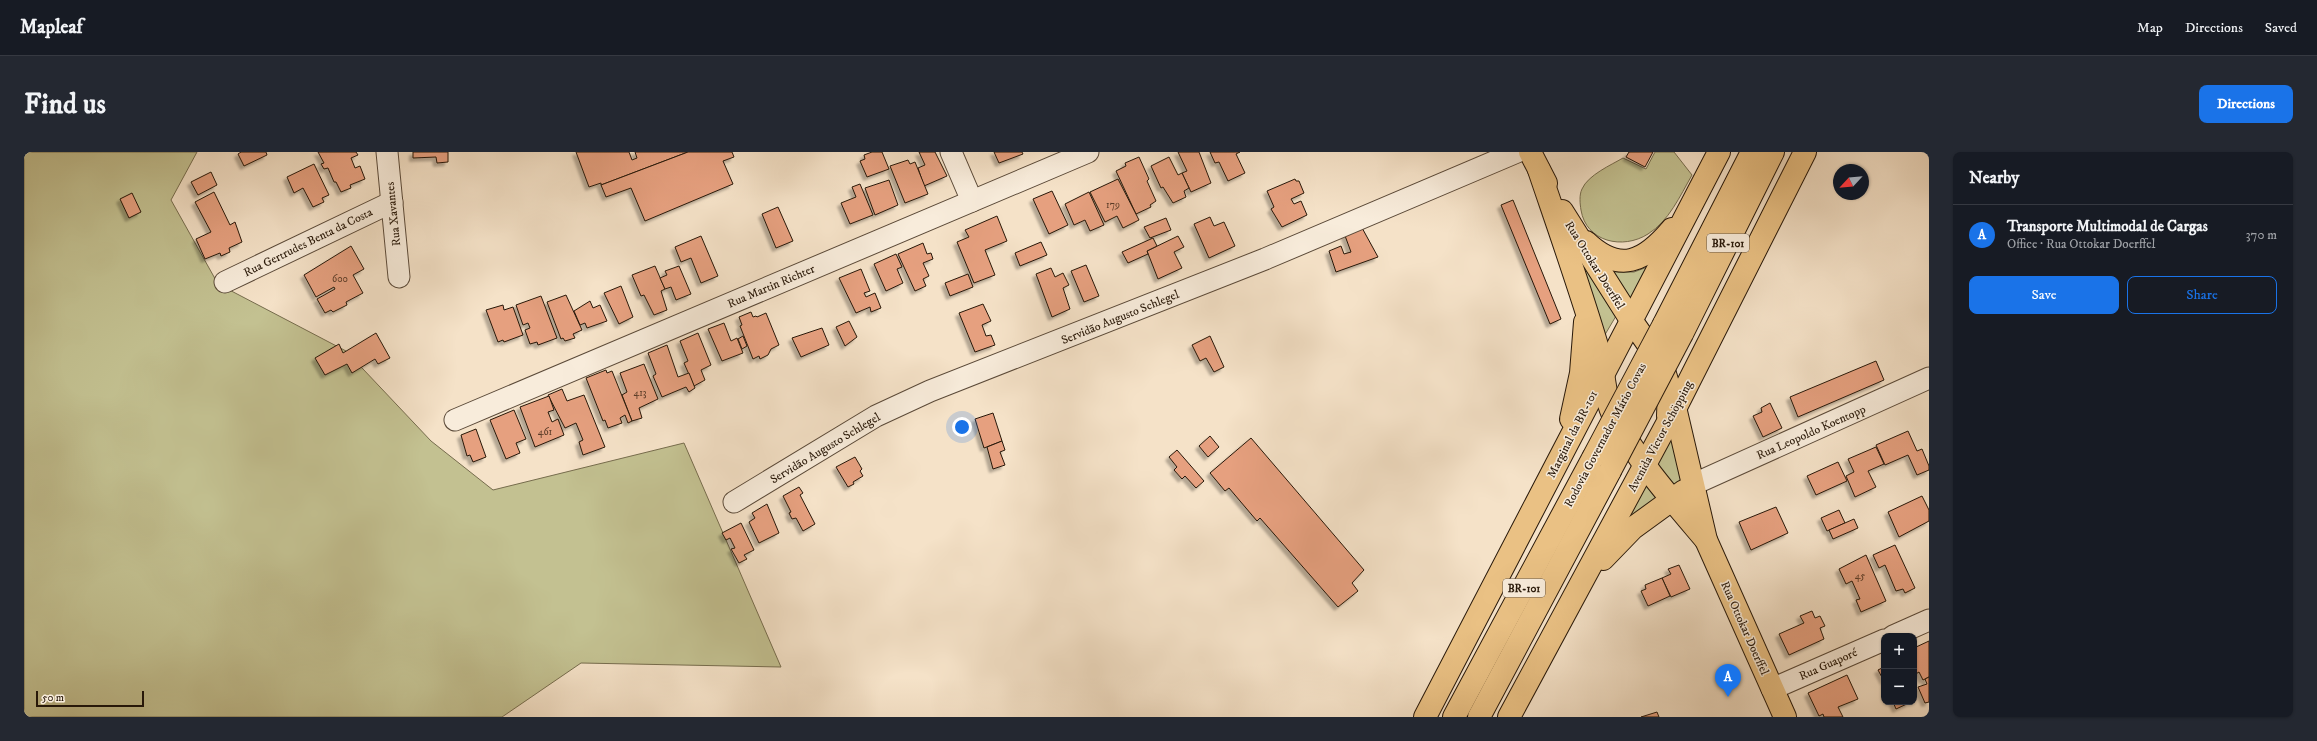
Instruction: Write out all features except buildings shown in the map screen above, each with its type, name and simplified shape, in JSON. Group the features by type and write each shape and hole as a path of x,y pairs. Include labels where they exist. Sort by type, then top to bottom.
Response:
{"main road":[{"name":"Rodovia Governador Mário Covas","path":"1479,717 1610,471 1752,152"},
{"name":"Rodovia Governador Mário Covas","path":"1454,717 1593,458 1673,329 1773,152"},
{"name":"Avenida Victor Schöpping","path":"1509,717 1675,409 1804,152"},
{"name":"Rua Ottokar Doerffel","path":"1534,161 1574,231 1656,356"},
{"name":"Rua Ottokar Doerffel","path":"1534,161 1586,307 1604,371"},
{"path":"1574,231 1598,254 1619,262 1644,255 1662,241 1677,223 1715,161"},
{"name":"Marginal da BR-101","path":"1425,717 1604,371 1715,161"},
{"path":"1564,450 1581,373 1586,307"},
{"path":"1640,350 1656,356 1666,372 1669,387 1668,417 1662,433 1652,438 1639,440 1624,432 1608,404 1604,388 1604,371 1623,351 1640,350"},
{"path":"1687,462 1689,409 1703,352"},
{"name":"Rua Ottokar Doerffel","path":"1669,387 1706,540 1785,717"},
{"name":"Rua Ottokar Doerffel","path":"1624,432 1644,466 1706,540"},
{"path":"1571,603 1615,545 1644,520 1692,485"},
{"path":"1644,520 1663,518 1679,522 1706,540"}],"street":[{"name":"Rua Xavantes","path":"387,152 399,277"},
{"path":"951,152 972,201"},
{"name":"Rua Martin Richter","path":"455,420 1088,152"},
{"name":"Servidão Augusto Schlegel","path":"734,502 876,416 930,391 1265,259 1517,152"},
{"name":"Rua Gertrudes Benta da Costa","path":"225,282 392,202"},
{"name":"Rua Leopoldo Koentopp","path":"1692,485 1929,378"},
{"path":"1900,633 1929,620"},
{"name":"Rua Guaporé","path":"1772,689 1881,641"}],"shaded area":[{"path":"24,152 197,152 171,200 218,284 346,351 431,441 493,490 684,443 781,667 581,663 502,717 24,717"},
{"path":"1655,152 1674,152 1692,175 1668,215 1648,234 1628,242 1607,240 1590,230 1584,221 1580,202 1580,194 1589,179 1623,158 1646,169"},
{"path":"1581,260 1619,311 1600,343"},
{"path":"1650,266 1628,305 1612,272 1634,272"},
{"path":"1674,425 1687,474 1674,488 1653,464"},
{"path":"1648,474 1666,499 1615,535"}],"place":[{"name":"Transporte Multimodal de Cargas","path":"1728,697"}]}
